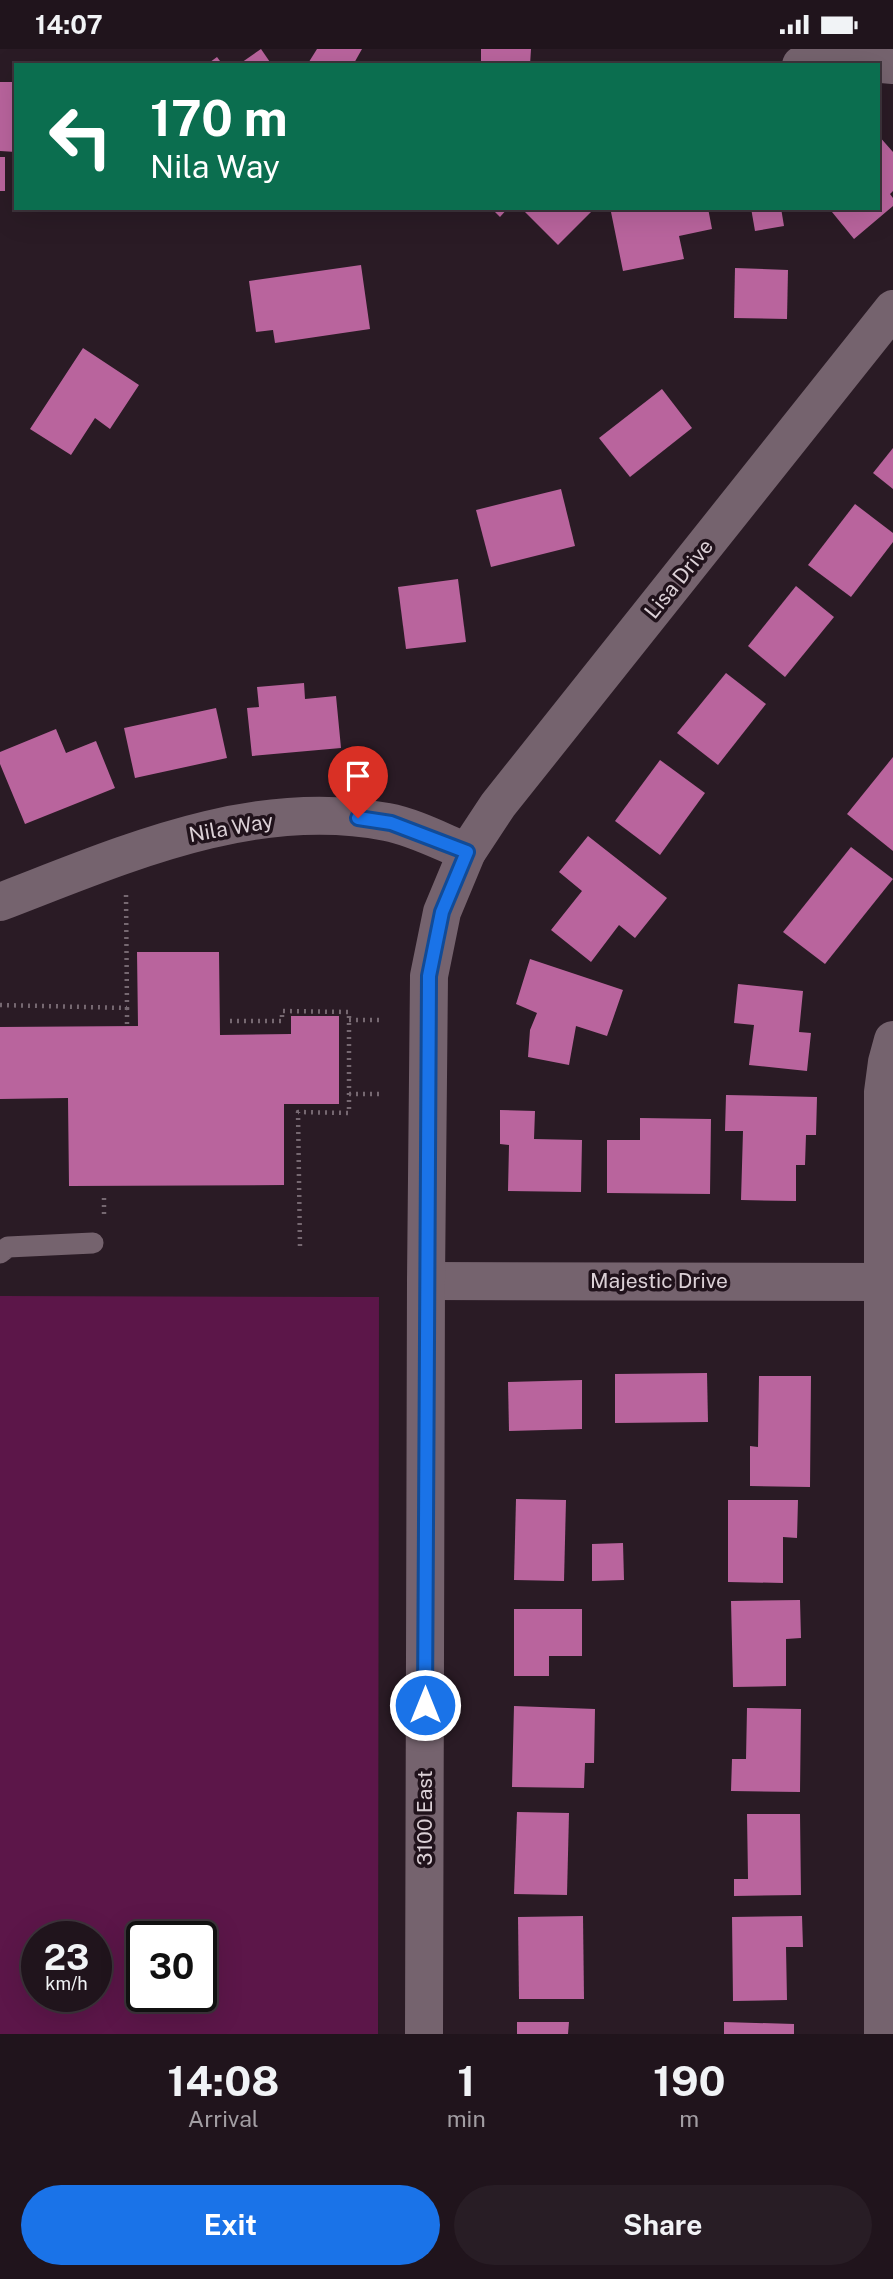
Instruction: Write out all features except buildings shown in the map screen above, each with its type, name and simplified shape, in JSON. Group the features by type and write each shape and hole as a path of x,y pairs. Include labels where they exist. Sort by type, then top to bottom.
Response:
{"street":[{"path":"840,63 870,63"},
{"name":"Lisa Drive","path":"467,852 498,805 893,309"},
{"name":"Nila Way","path":"0,902 142,848 239,823 346,817 391,823 467,852"},
{"name":"3100 East","path":"424,2034 429,976 442,912 467,852"},
{"path":"883,2034 888,1282 883,1092 893,1040"},
{"name":"Majestic Drive","path":"426,1281 888,1282"}],"lane":[{"path":"0,1253 8,1247 93,1243"}],"path":[{"path":"125,891 127,1026"},
{"path":"0,1005 127,1008"},
{"path":"230,1021 282,1021 282,1011 349,1012 349,1113 298,1112 300,1247"},
{"path":"349,1020 379,1020"},
{"path":"349,1094 379,1094"}],"shaded area":[{"path":"0,1296 379,1297 378,2034 0,2034"}],"route":[{"path":"358,818 391,823 467,852 442,912 429,976 425,1705"}]}
